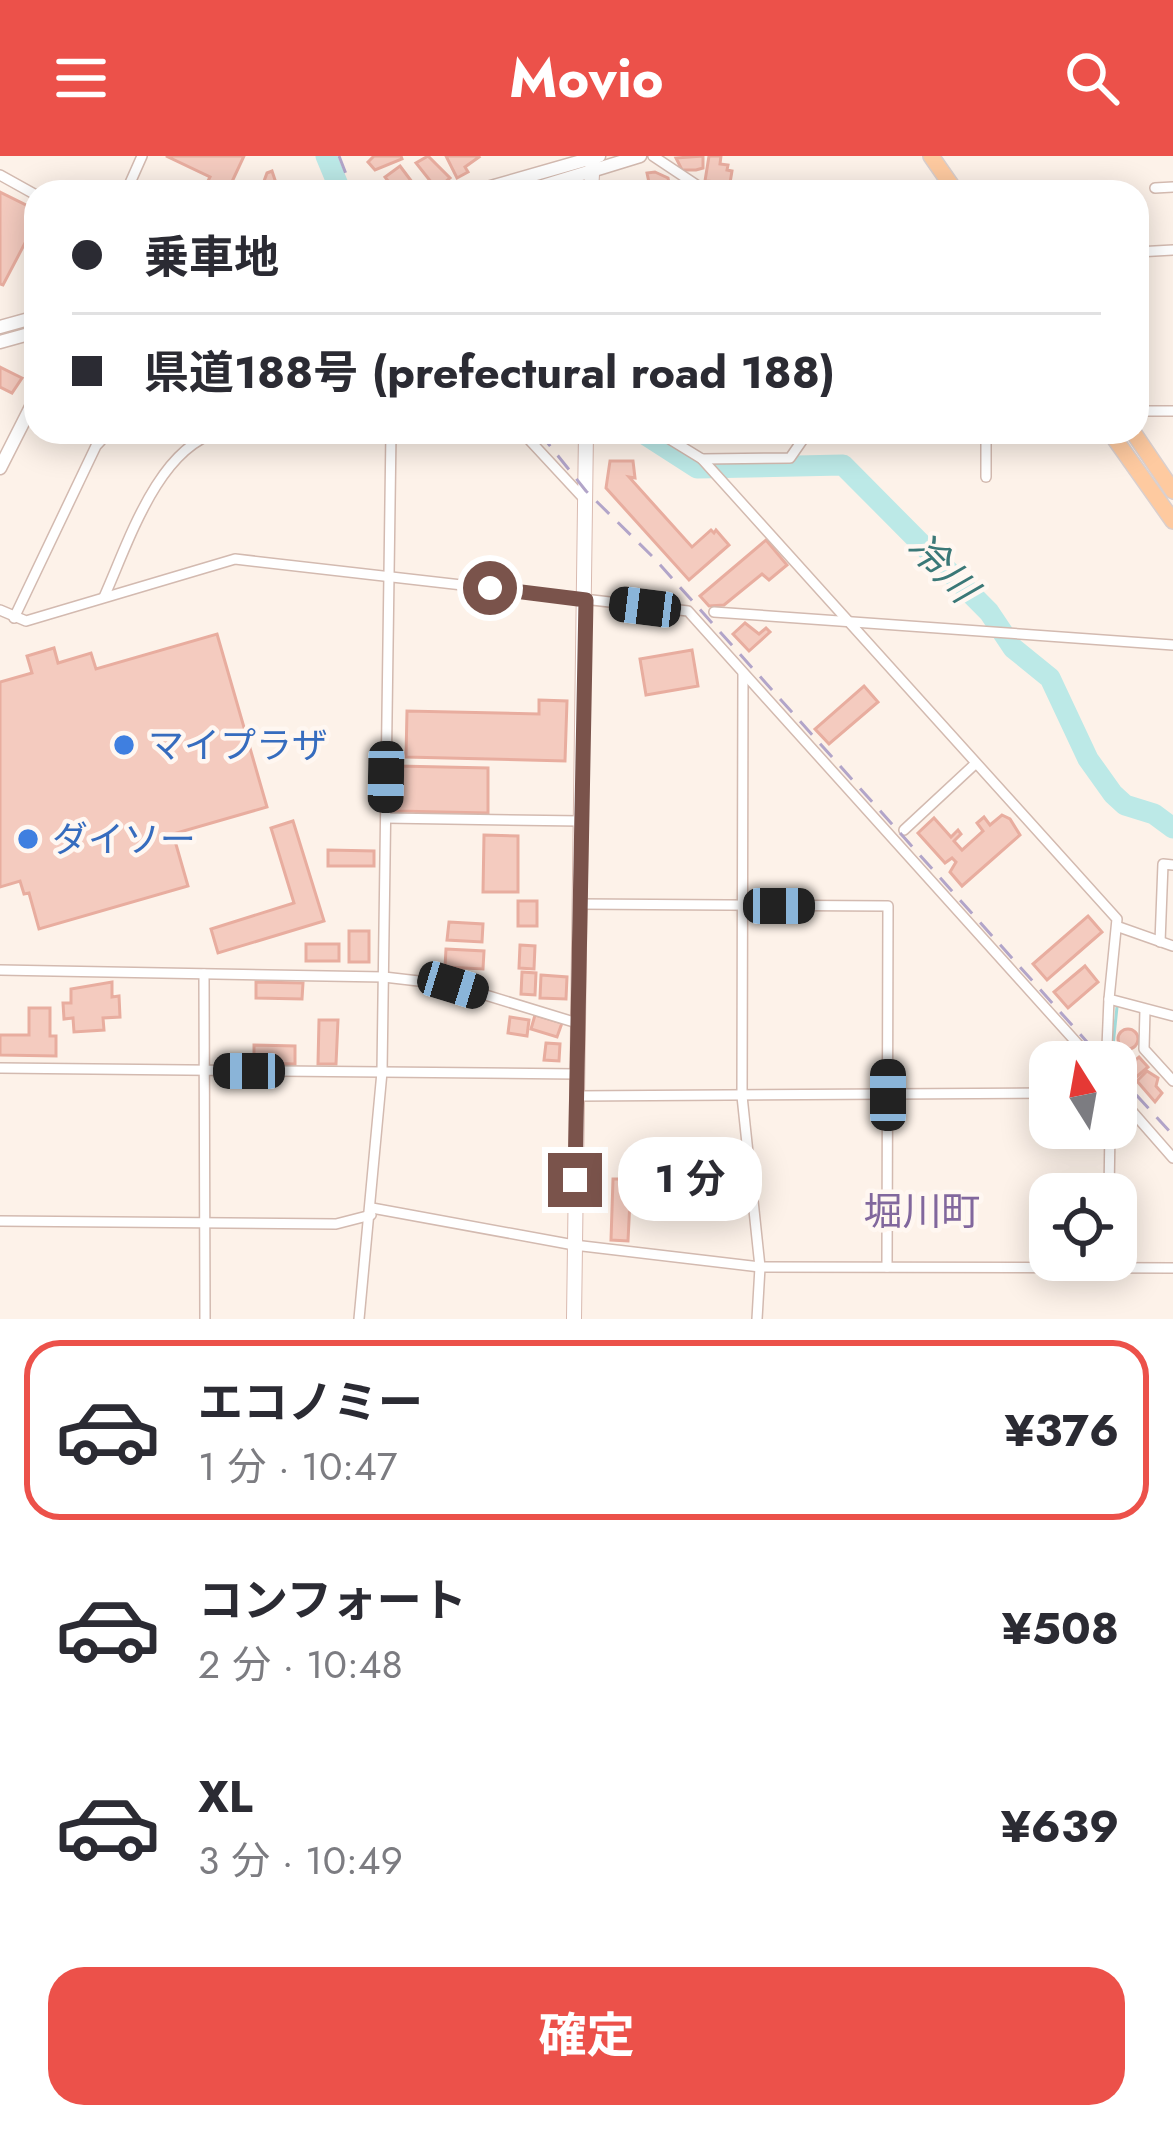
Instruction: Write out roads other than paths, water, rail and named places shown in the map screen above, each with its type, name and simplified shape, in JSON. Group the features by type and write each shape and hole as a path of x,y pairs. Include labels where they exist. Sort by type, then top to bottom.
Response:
{"main road":[{"path":"574,1319 586,444"},
{"path":"1119,444 1173,520"},
{"path":"1141,444 1173,490"}],"street":[{"path":"518,180 594,160 640,156"},
{"path":"653,156 689,180"},
{"path":"550,180 594,160"},
{"path":"1155,188 1173,188"},
{"path":"0,468 24,421"},
{"path":"14,618 98,444"},
{"path":"104,597 158,480 193,444"},
{"path":"359,1319 382,1072 391,444"},
{"path":"533,444 586,501"},
{"path":"678,444 702,459 1117,919 1107,1041"},
{"path":"702,459 790,458 800,444"},
{"path":"986,444 986,477"},
{"path":"0,610 26,621 235,559 688,611 1075,1041"},
{"path":"714,612 1173,645"},
{"path":"743,674 742,1096 760,1267 758,1319"},
{"path":"904,830 975,764"},
{"path":"386,818 581,821"},
{"path":"1160,942 1163,864 1173,865"},
{"path":"578,904 888,906 887,1267"},
{"path":"1119,927 1173,946"},
{"path":"0,970 384,977 453,985 577,1023"},
{"path":"204,974 205,1319"},
{"path":"1109,999 1173,1016"},
{"path":"1145,1010 1144,1049 1173,1081"},
{"path":"0,1068 577,1074"},
{"path":"577,1096 1029,1094"},
{"path":"1137,1117 1173,1158"},
{"path":"0,1221 336,1224 372,1211 574,1245 760,1267 1029,1265"},
{"path":"1137,1266 1173,1268"}],"waterway":[{"name":"冷川","path":"326,156 336,180"},
{"name":"冷川","path":"660,444 697,468 843,465 989,612 1013,648 1050,678 1088,759 1113,794 1125,805 1154,814 1173,828"},
{"path":"1114,1041 1117,1007"}],"railway":[{"path":"339,156 348,180"},
{"path":"549,444 586,491 653,557 1086,1041"},
{"path":"1137,1096 1173,1135"}],"place":[{"name":"マイプラザ","path":"124,745"},
{"name":"ダイソー","path":"28,839"}],"district":[{"name":"堀川町","path":"922,1211"}]}
